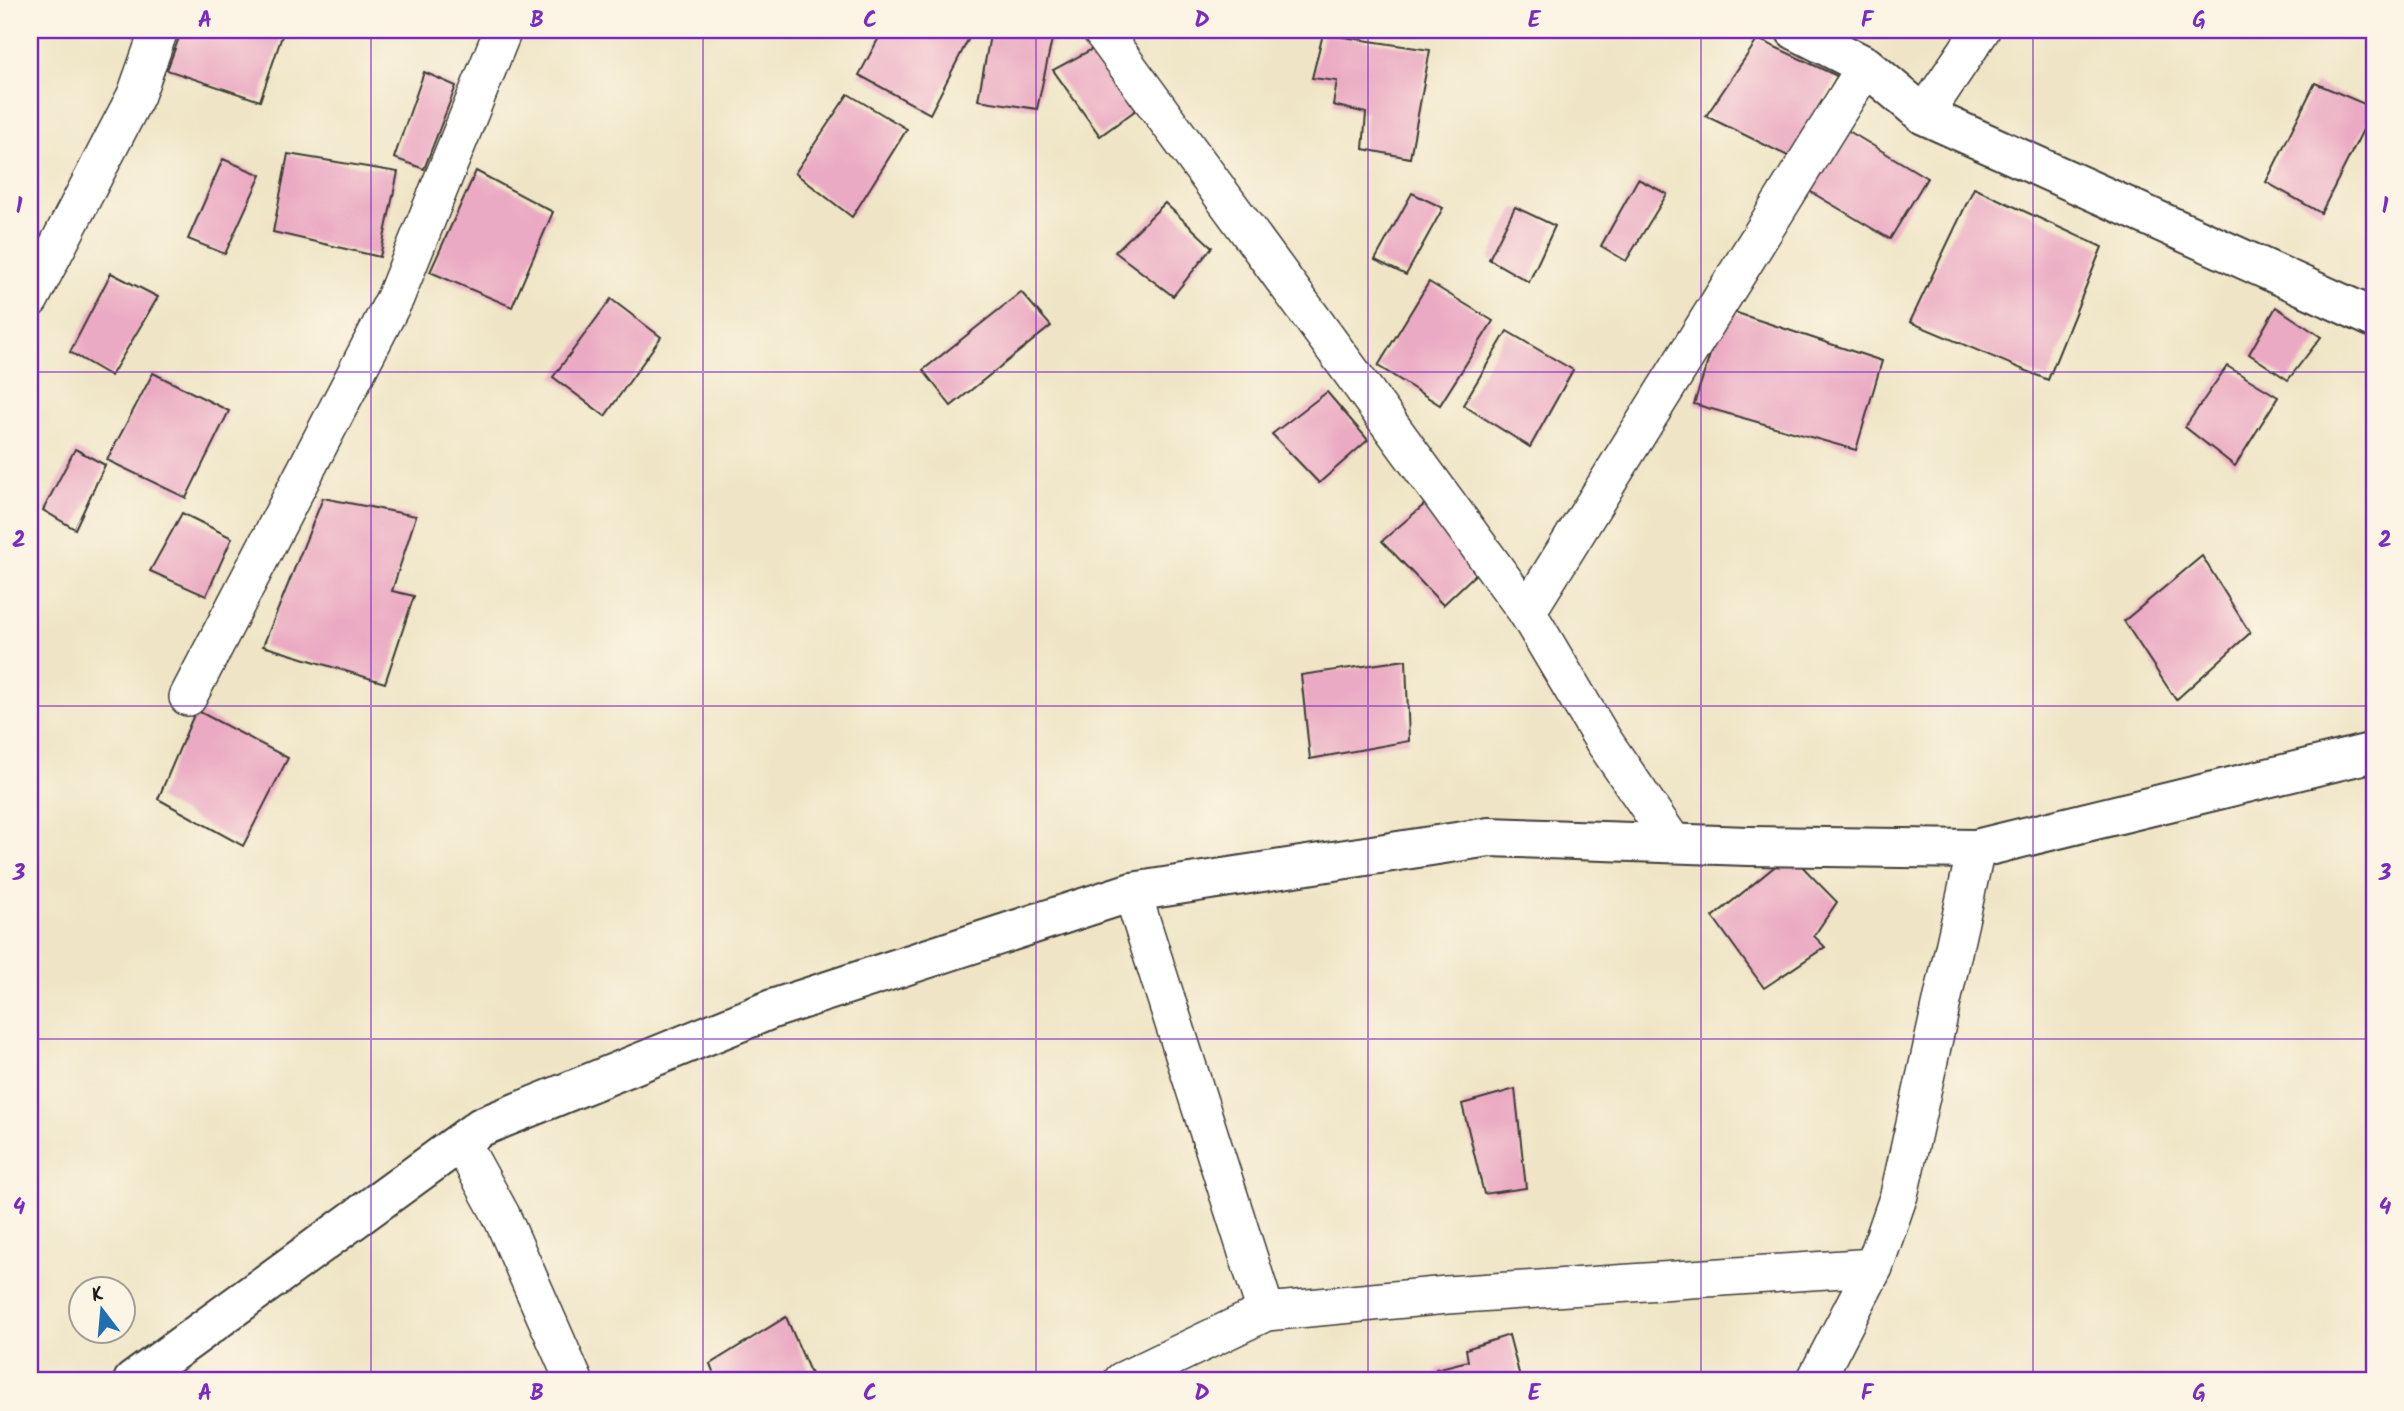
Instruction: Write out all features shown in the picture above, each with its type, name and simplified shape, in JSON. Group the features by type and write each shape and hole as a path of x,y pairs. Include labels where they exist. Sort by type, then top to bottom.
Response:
{"street":[{"path":"30,299 136,95 159,30"},
{"path":"188,697 395,299 503,30"},
{"path":"1101,30 1527,612 1603,740 1674,844"},
{"path":"1795,30 1866,66 1924,115 2374,318"},
{"path":"1924,115 1981,30"},
{"path":"1527,612 1866,66"},
{"path":"133,1381 481,1126 772,1009 1132,892 1489,838 1976,849 2374,752"},
{"path":"1815,1381 1874,1267 1899,1195 1976,849"},
{"path":"1132,892 1266,1312"},
{"path":"461,1142 501,1215 574,1381"},
{"path":"1122,1381 1266,1312 1447,1295 1874,1267"}],"building":[{"path":"182,30 284,30 260,101 167,70"},
{"path":"883,30 973,30 930,114 859,75"},
{"path":"991,30 1054,30 1037,109 978,100"},
{"path":"1323,34 1430,50 1410,158 1363,149 1366,113 1333,105 1337,81 1312,78"},
{"path":"1758,39 1837,76 1792,158 1706,116"},
{"path":"1094,48 1136,110 1100,136 1053,70"},
{"path":"424,72 456,86 424,169 394,158"},
{"path":"2315,83 2374,108 2321,213 2266,182"},
{"path":"848,94 907,129 852,217 795,173"},
{"path":"1847,130 1927,178 1890,239 1806,189"},
{"path":"288,154 398,172 380,257 273,232"},
{"path":"223,159 261,175 225,254 188,239"},
{"path":"476,171 553,212 512,307 430,272"},
{"path":"1638,179 1667,194 1626,261 1601,246"},
{"path":"1974,188 2102,247 2048,380 1910,322"},
{"path":"1412,193 1443,208 1406,275 1375,260"},
{"path":"1165,203 1212,247 1173,296 1115,252"},
{"path":"1515,207 1555,226 1529,282 1489,259"},
{"path":"111,273 158,297 111,376 70,352"},
{"path":"1429,282 1493,321 1440,405 1378,366"},
{"path":"1021,292 1051,326 951,406 923,370"},
{"path":"611,299 661,337 605,416 553,377"},
{"path":"2276,307 2321,337 2288,380 2249,354"},
{"path":"1725,309 1882,361 1856,450 1694,404"},
{"path":"1507,331 1573,370 1530,447 1463,405"},
{"path":"2227,366 2278,397 2235,466 2185,427"},
{"path":"153,373 229,411 186,498 107,460"},
{"path":"1327,392 1368,440 1319,483 1272,434"},
{"path":"75,449 105,465 75,529 43,510"},
{"path":"323,498 416,516 392,591 414,596 385,683 263,646"},
{"path":"1425,504 1480,570 1443,605 1382,541"},
{"path":"182,513 232,538 206,596 150,571"},
{"path":"2202,556 2250,633 2176,700 2124,621"},
{"path":"1406,660 1409,741 1310,759 1301,675"},
{"path":"196,710 288,758 243,846 158,799"},
{"path":"1790,854 1837,902 1814,936 1825,947 1764,988 1713,917"},
{"path":"1515,1089 1526,1188 1484,1194 1462,1104"},
{"path":"786,1317 814,1381 717,1381 710,1364"},
{"path":"1509,1335 1521,1381 1441,1381 1436,1369 1468,1361 1466,1349"}]}
